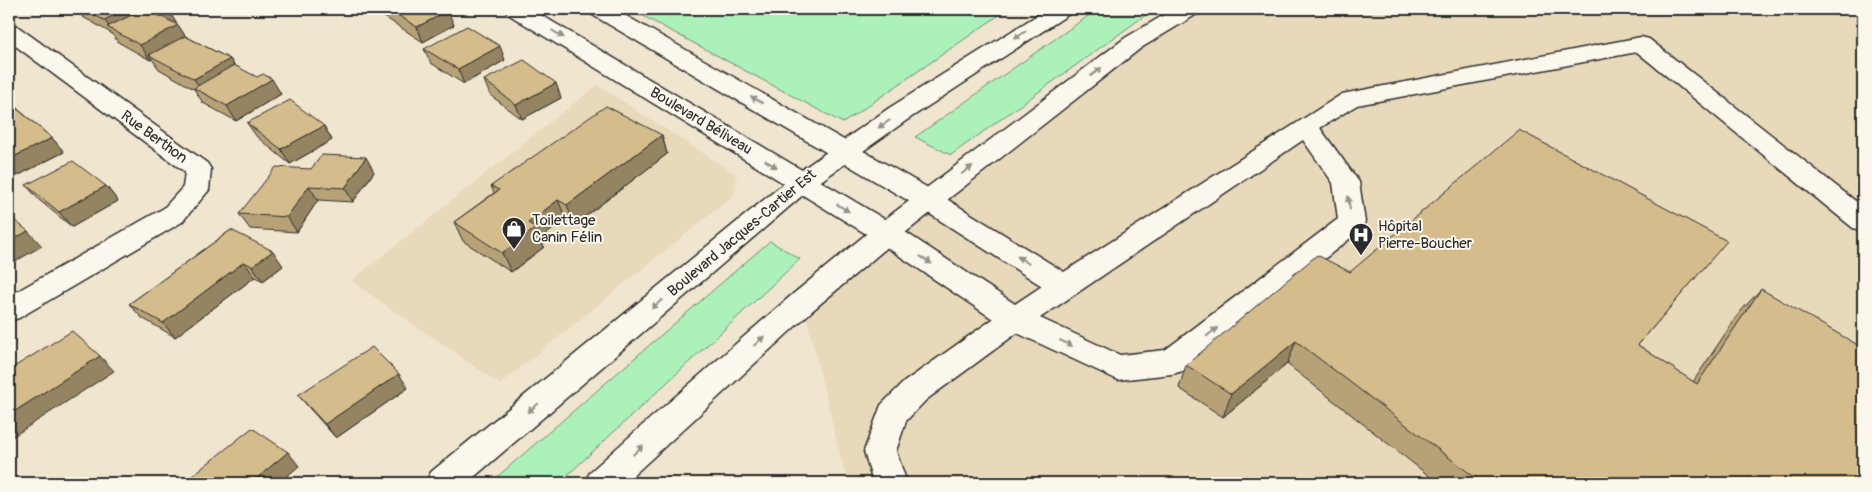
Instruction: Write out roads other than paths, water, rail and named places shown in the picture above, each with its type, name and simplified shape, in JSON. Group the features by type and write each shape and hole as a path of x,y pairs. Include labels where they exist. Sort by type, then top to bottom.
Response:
{"street":[{"name":"Boulevard Béliveau","path":"516,9 886,233 1015,319 1118,368 1172,362 1352,222 1346,182 1306,126"},
{"path":"599,9 928,200 1064,286"},
{"name":"Boulevard Jacques-Cartier Est","path":"443,483 802,182 844,151 1060,9"},
{"path":"602,483 795,309 886,233 1133,43 1189,9"},
{"name":"Rue Berthon","path":"9,32 198,169 196,190 172,215 9,310"},
{"path":"890,483 880,451 892,414 915,391 1064,286 1350,99 1641,44 1863,221"}],"place":[{"name":"Toilettage Canin Félin","path":"514,250"},
{"name":"Hôpital Pierre-Boucher","path":"1361,256"}]}
